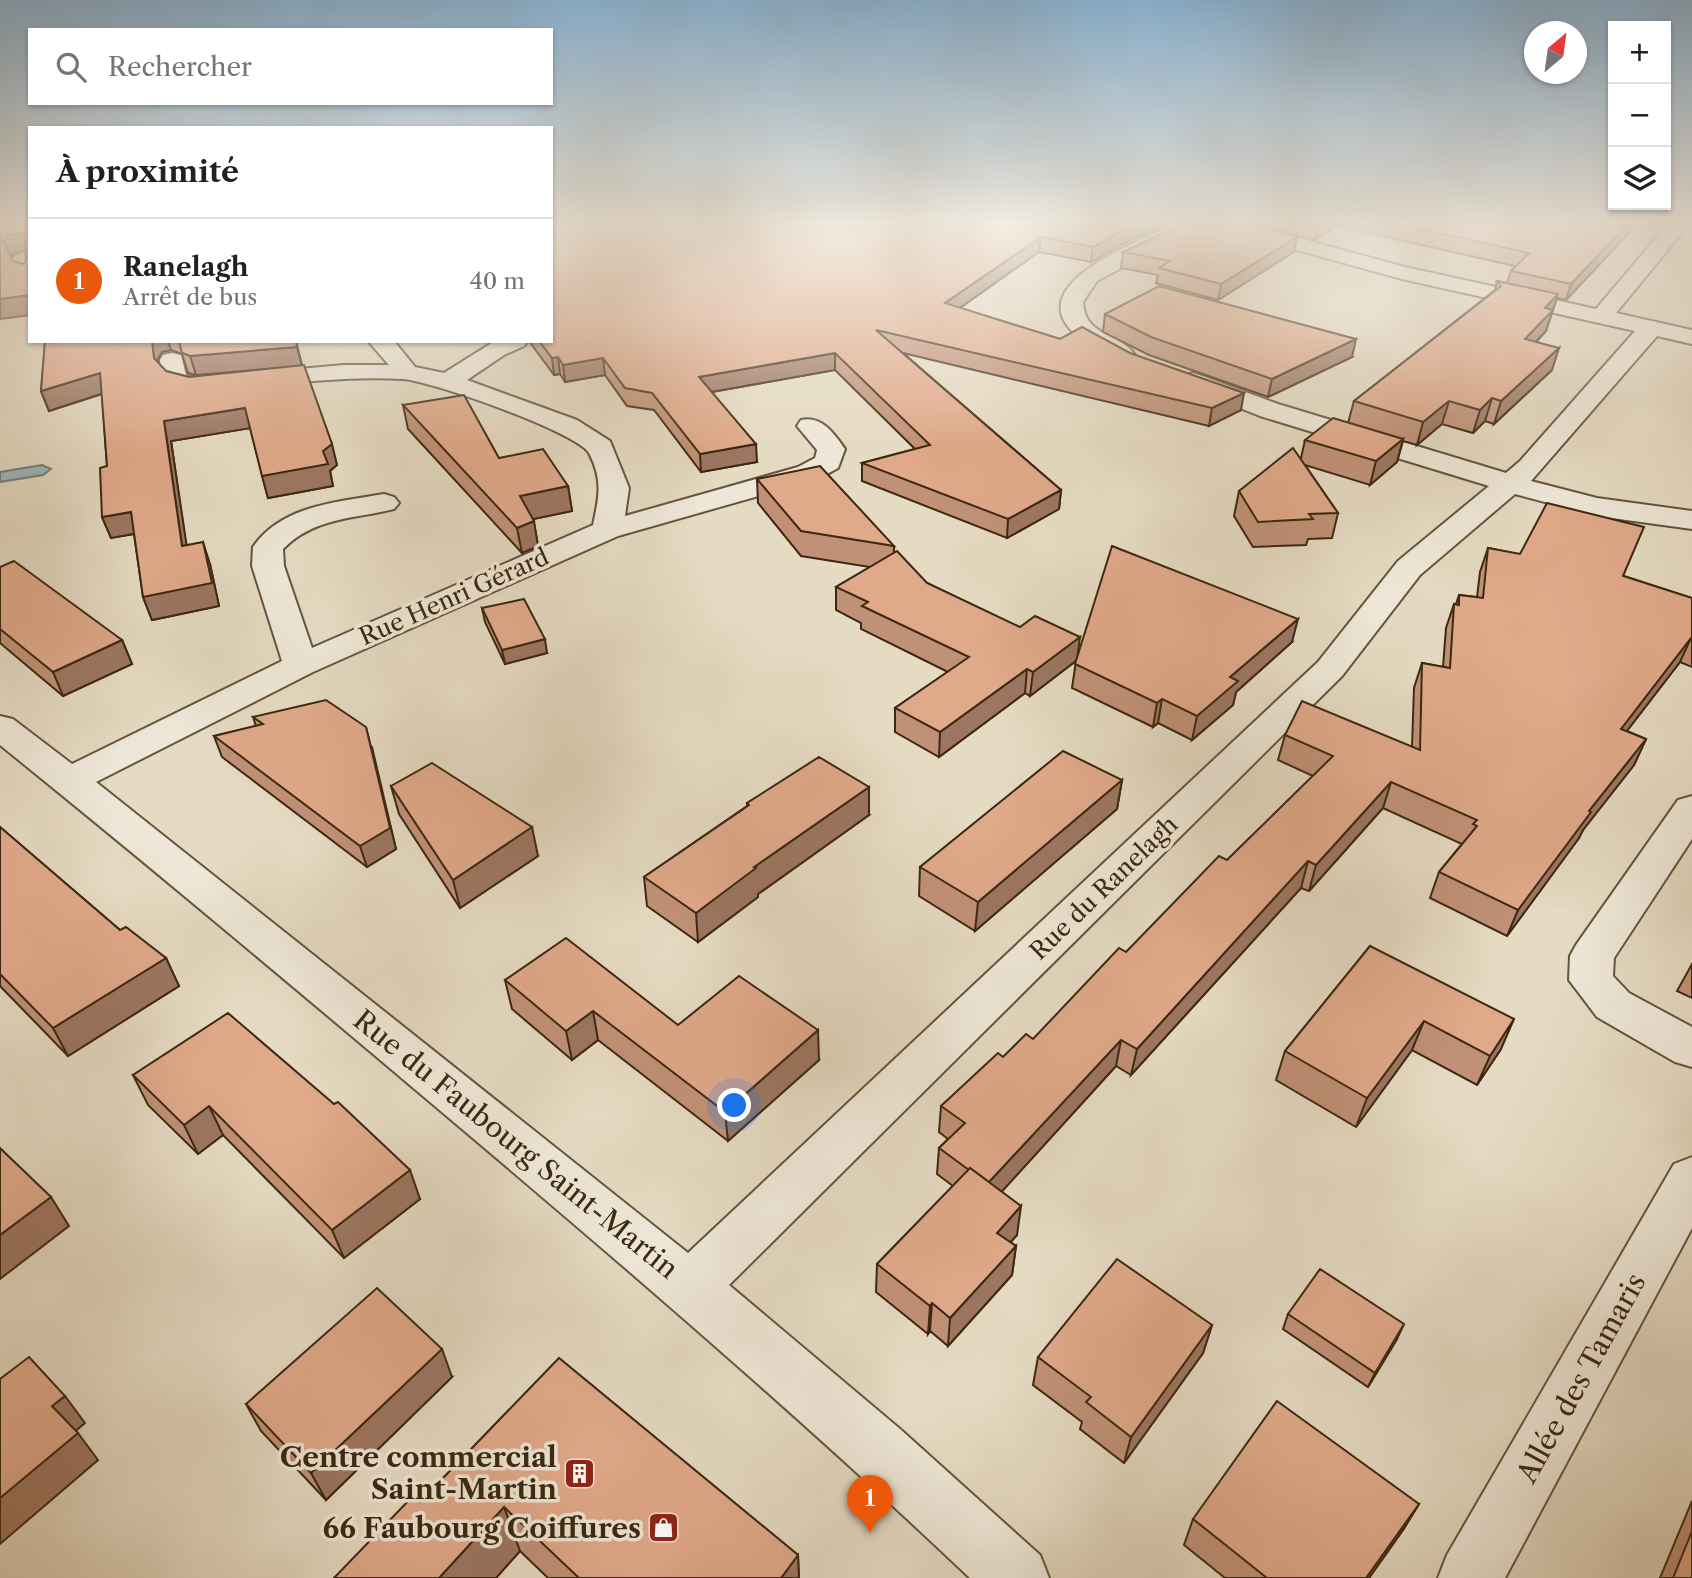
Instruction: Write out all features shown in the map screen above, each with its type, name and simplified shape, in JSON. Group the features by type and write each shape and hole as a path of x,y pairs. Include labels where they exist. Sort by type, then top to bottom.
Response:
{"street":[{"path":"1071,298 1073,316 1080,328 1097,341 1139,361"},
{"path":"1513,298 1692,337"},
{"path":"1601,317 1617,298"},
{"name":"Rue du Ranelagh","path":"690,1287 1330,669 1409,568 1530,467 1651,328"},
{"path":"382,343 399,360 405,372"},
{"path":"448,382 495,350 511,343"},
{"path":"172,360 174,378 181,383 196,386 320,374 405,372 448,382 568,426 600,447 615,488 607,530"},
{"path":"1165,371 1269,410 1511,485 1597,507 1692,520"},
{"name":"Rue Henri Gérard","path":"68,780 301,665 607,530 808,473 828,462 831,449 810,426"},
{"path":"301,665 268,566 268,547 280,533 304,518 384,503"},
{"name":"Rue du Faubourg Saint-Martin","path":"0,727 157,850 690,1287 879,1450 1016,1578"},
{"path":"1692,809 1591,956 1591,980 1613,1005 1692,1049"},
{"name":"Allée des Tamaris","path":"1470,1578 1692,1179"}],"water":[{"path":"42,465 51,469 43,475 0,482 0,472"}],"building":[{"path":"553,298 953,298 945,303 1060,339 1082,327 1130,353 1244,393 1212,408 876,330 1061,490 1008,519 862,463 930,445 835,353 699,377 756,444 700,454 652,393 625,388 603,358 563,365 558,357 552,358 541,343 553,343"},
{"path":"1137,298 1202,298 1356,339 1272,379 1151,337 1105,314"},
{"path":"1486,298 1555,298 1545,308 1553,310 1525,339 1559,348 1501,401 1492,398 1480,410 1449,401 1423,422 1354,401"},
{"path":"45,343 152,343 154,358 166,371 189,377 304,365 332,444 323,451 328,464 262,476 245,408 164,421 182,546 203,542 212,583 143,597 131,512 102,517 100,468 107,466 100,373 41,391"},
{"path":"180,343 296,343 297,347 190,356 182,353"},
{"path":"464,395 499,458 543,449 568,486 520,496 534,521 517,528 403,405"},
{"path":"1333,418 1403,439 1376,461 1305,440"},
{"path":"1293,448 1338,513 1309,514 1313,519 1258,522 1239,491"},
{"path":"820,466 894,546 801,531 757,479"},
{"path":"1547,503 1644,527 1623,576 1692,598 1692,638 1621,729 1646,739 1589,811 1591,812 1518,910 1439,872 1477,826 1473,824 1477,820 1391,782 1316,865 1308,861 1137,1049 1121,1040 989,1182 939,1148 965,1123 941,1106 998,1053 1003,1057 1026,1034 1033,1039 1119,948 1126,952 1219,856 1227,860 1333,756 1285,735 1302,701 1420,750 1422,663 1450,668 1454,604 1459,605 1459,595 1483,598 1488,548 1520,554"},
{"path":"1112,546 1298,619 1230,677 1238,681 1197,716 1162,699 1157,703 1075,664"},
{"path":"897,551 927,583 1020,627 1035,616 1080,637 1033,672 1027,669 940,732 895,708 969,657 862,606 868,602 836,587"},
{"path":"14,561 122,640 53,672 0,629 0,567"},
{"path":"524,599 545,639 502,650 482,608"},
{"path":"326,700 366,727 390,828 360,846 214,736 263,724 253,717"},
{"path":"1063,751 1122,780 978,902 920,867"},
{"path":"819,757 869,787 754,867 756,868 696,913 644,877 749,805 747,803"},
{"path":"432,763 532,827 453,880 391,786"},
{"path":"0,827 120,930 126,927 166,958 53,1028 0,974"},
{"path":"566,938 678,1025 739,976 818,1030 725,1112 593,1011 566,1031 505,980"},
{"path":"1370,946 1514,1019 1490,1056 1424,1021 1367,1098 1285,1051"},
{"path":"228,1013 334,1104 338,1102 410,1170 332,1230 209,1106 184,1125 133,1075"},
{"path":"0,1148 51,1197 0,1235"},
{"path":"970,1168 1021,1206 997,1233 1016,1246 950,1318 932,1303 930,1306 877,1264"},
{"path":"1117,1259 1212,1325 1131,1437 1086,1402 1091,1397 1038,1357"},
{"path":"1320,1269 1404,1324 1375,1373 1288,1314"},
{"path":"377,1288 442,1349 311,1473 246,1404"},
{"path":"29,1357 65,1396 52,1406 78,1433 0,1498 0,1379"},
{"path":"559,1358 798,1555 781,1578 579,1578 504,1507 439,1578 334,1578 412,1497 420,1502"},
{"path":"1277,1401 1419,1504 1366,1578 1267,1578 1193,1519"},
{"path":"1692,1531 1692,1578 1673,1578"}],"place":[{"name":"Centre commercial Saint-Martin","path":"580,1473"},
{"name":"66 Faubourg Coiffures","path":"664,1528"},
{"name":"Ranelagh","path":"870,1533"}]}
